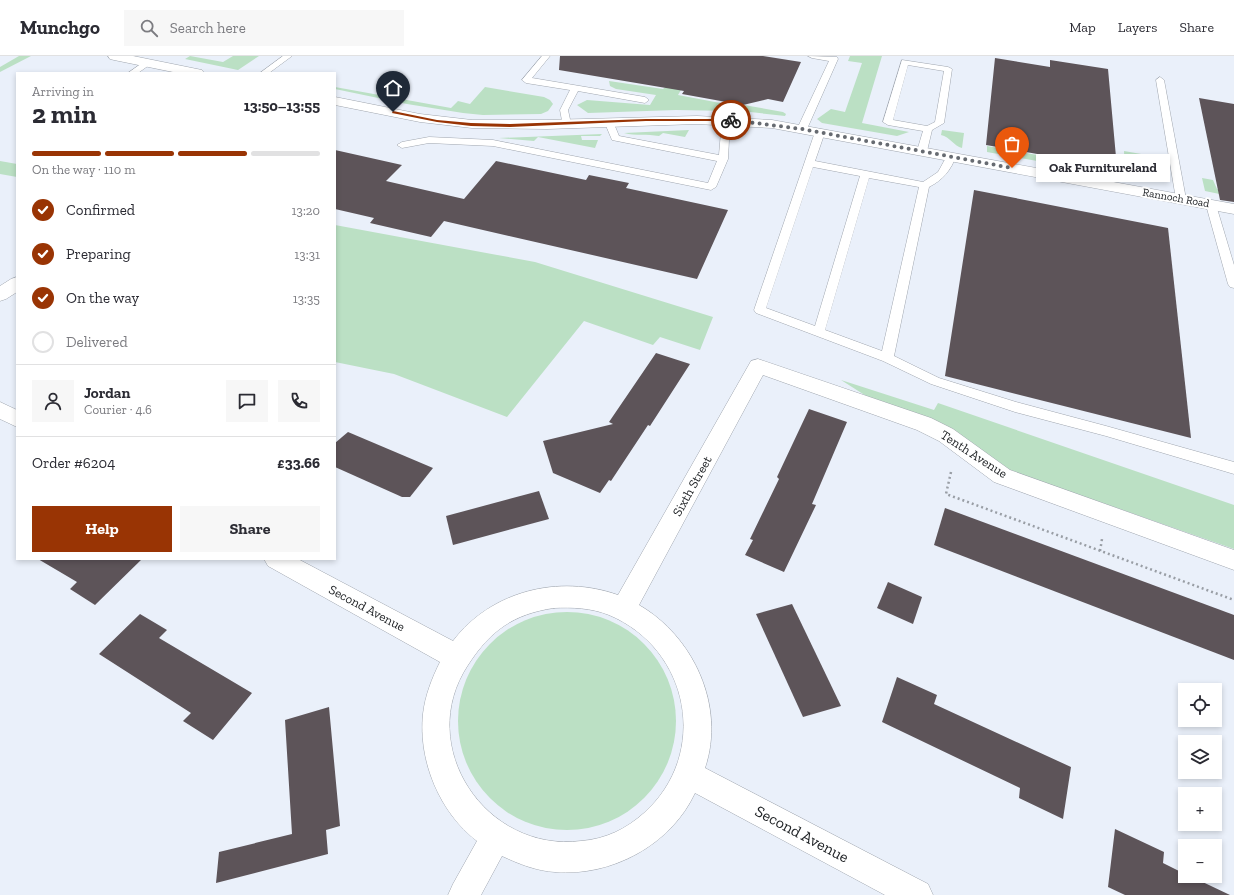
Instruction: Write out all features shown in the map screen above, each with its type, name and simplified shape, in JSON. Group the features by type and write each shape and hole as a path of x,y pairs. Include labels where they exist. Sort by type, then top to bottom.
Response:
{"street":[{"path":"114,56 192,72"},
{"name":"Rannoch Road","path":"336,101 444,122 510,126 609,122 726,120 772,124 1234,209"},
{"path":"0,295 16,284"},
{"name":"Tenth Avenue","path":"758,366 924,424 946,435 1002,476 1234,560"},
{"name":"Sixth Street","path":"625,606 758,366"},
{"path":"0,410 16,418"},
{"name":"Second Avenue","path":"278,560 458,658"},
{"path":"553,596 590,596 625,606 656,626 681,656 695,692 698,732 688,774 668,807 641,833 606,851 569,858 530,855 496,840 463,811 443,775 436,734 441,694 458,658 484,628 517,607 538,600 553,596"},
{"name":"Second Avenue","path":"688,774 917,895"},
{"path":"464,895 496,840"}],"lane":[{"path":"265,72 288,56"},
{"path":"546,56 526,80 645,100"},
{"path":"802,129 834,59 812,56"},
{"path":"922,151 928,129 939,123 948,69 905,62 888,122 928,129"},
{"path":"134,72 148,63"},
{"path":"1160,80 1181,199"},
{"path":"566,124 564,110 575,88"},
{"path":"402,145 429,140 493,143 712,187 723,159 726,120"},
{"path":"609,122 615,138 723,159"},
{"path":"820,132 760,310 887,358 935,381 1015,407 1106,431 1234,468"},
{"path":"810,163 924,185 933,182 942,174 951,156"},
{"path":"819,332 865,174"},
{"path":"887,358 924,185"},
{"path":"1212,205 1234,284"}],"path":[{"path":"958,444 946,494 1234,600"}],"green space":[{"path":"19,56 31,56 0,72 0,67"},
{"path":"190,56 223,62 233,56 259,56 238,70 185,59"},
{"path":"701,56 678,95 736,106 732,111 676,110 588,113 577,105 587,100 650,105 656,95 616,89 610,86 609,81 663,89"},
{"path":"850,56 882,56 862,123 909,132 897,136 822,123 817,119 831,109 845,112 862,63 848,61"},
{"path":"336,87 451,108 458,101 470,104 485,87 544,97 550,100 553,104 548,111 541,114 483,115 407,104 336,89"},
{"path":"744,105 783,112 786,114 785,116 741,111"},
{"path":"689,130 685,137 663,133 659,136 624,133"},
{"path":"942,130 964,133 962,148 941,135"},
{"path":"602,134 600,136 581,136 582,140 598,140 595,148 538,137 534,141 499,138"},
{"path":"987,146 1117,169 1117,175 987,152"},
{"path":"1124,151 1147,155 1162,165 1161,176 1148,181 1125,176"},
{"path":"0,161 16,164 16,177 0,174"},
{"path":"1202,178 1213,180 1217,189 1234,192 1234,197 1205,191"},
{"path":"336,225 535,262 713,317 700,350 660,337 653,345 584,321 507,417 394,374 336,362"},
{"path":"841,380 934,410 938,403 1234,505 1234,549 1011,471 874,401"},
{"path":"556,612 578,612 609,620 628,630 644,644 658,660 668,679 676,710 676,732 668,763 658,782 644,798 628,812 609,822 578,830 556,830 525,822 506,812 490,798 476,782 466,763 460,742 458,732 458,710 466,679 476,660 490,644 506,630 525,620 546,614"}],"building":[{"path":"560,56 763,56 801,62 783,102 768,99 743,105 682,94 684,91 559,70"},
{"path":"995,58 1050,67 1050,60 1108,69 1117,168 986,145"},
{"path":"1199,98 1234,104 1234,202 1220,200"},
{"path":"336,150 402,165 386,181 464,199 496,161 586,180 589,175 629,183 626,188 728,210 697,279 444,221 431,237 370,223 374,218 336,209"},
{"path":"974,190 1168,228 1191,438 945,376"},
{"path":"656,353 690,364 650,426 648,425 611,481 609,480 600,493 553,473 543,441 613,424 609,422"},
{"path":"809,409 847,422 812,504 816,505 784,572 745,555 753,540 750,539 779,479 777,477"},
{"path":"348,432 433,468 410,497 402,497 336,467 336,442"},
{"path":"539,491 549,519 453,545 446,516"},
{"path":"945,508 1234,615 1234,660 934,545"},
{"path":"40,560 141,560 95,605 70,589 77,582"},
{"path":"888,582 922,597 913,624 877,608"},
{"path":"792,604 841,706 803,717 756,614"},
{"path":"140,614 167,630 159,638 252,693 213,740 183,721 191,713 99,654"},
{"path":"897,677 937,695 934,704 1071,767 1063,819 1019,798 1020,788 882,722"},
{"path":"329,707 340,826 326,830 328,854 216,883 219,852 292,834 285,720"},
{"path":"1115,829 1164,852 1163,863 1178,870 1178,883 1205,883 1230,895 1125,895 1108,887"}],"way so far":[{"path":"731,120 802,129 1012,168"}],"place":[{"name":"Oak Furnitureland","path":"1012,168"}],"route":[{"path":"393,112 437,121 510,126 646,120 731,120"}]}
